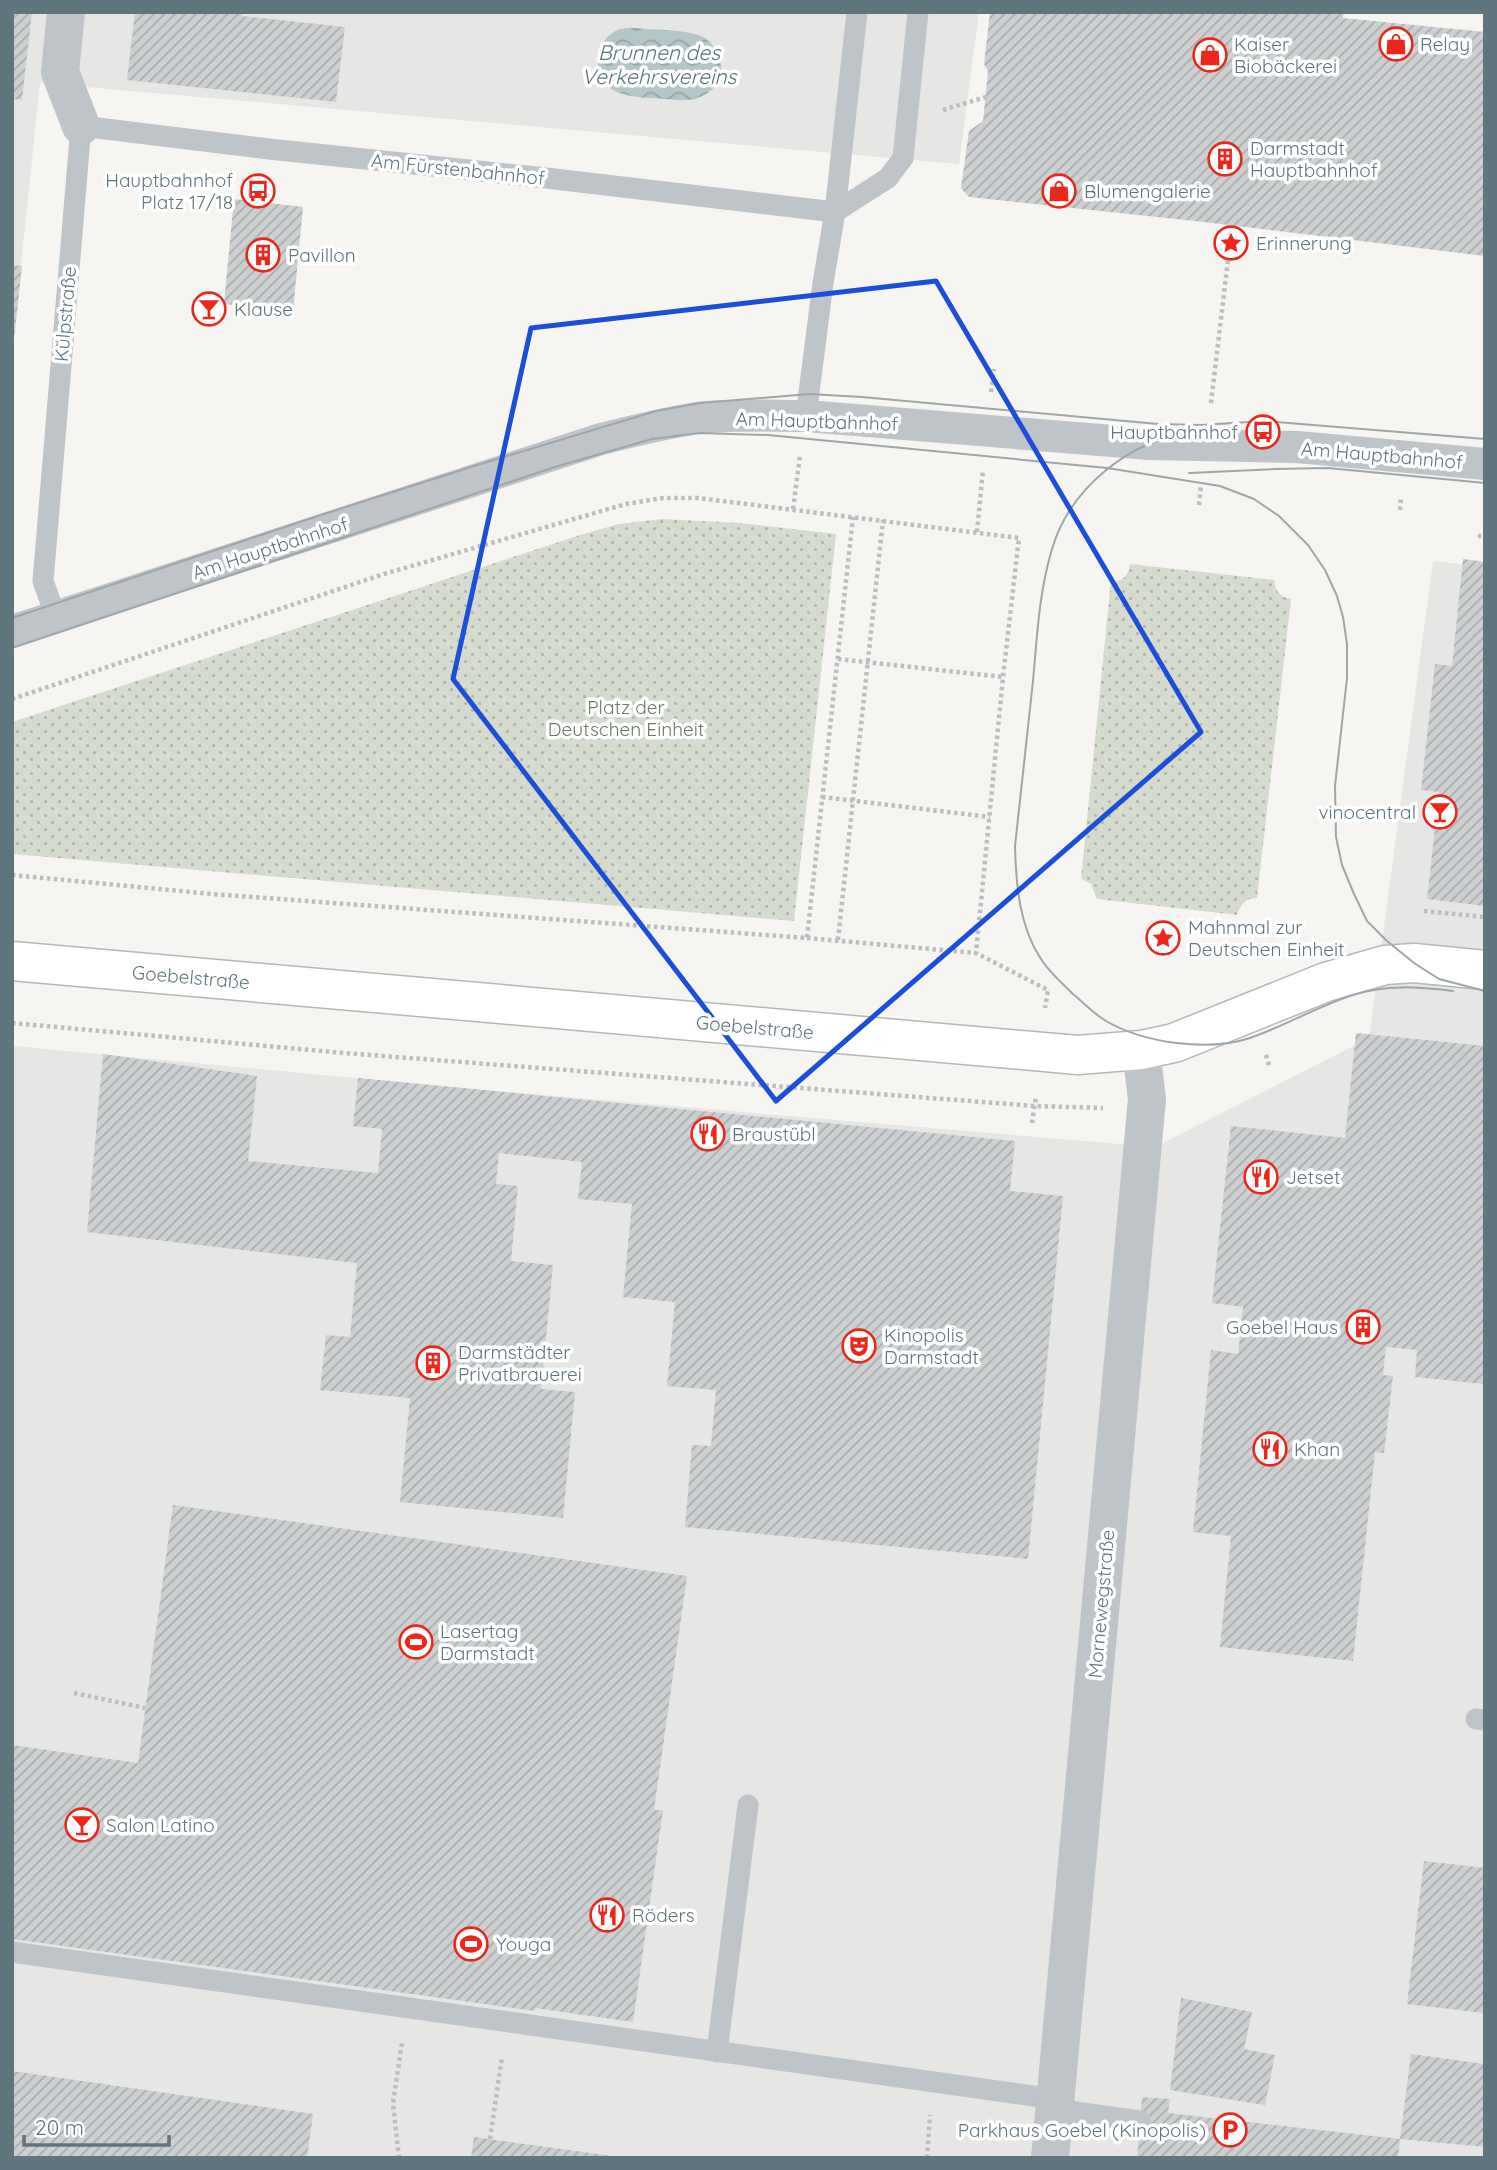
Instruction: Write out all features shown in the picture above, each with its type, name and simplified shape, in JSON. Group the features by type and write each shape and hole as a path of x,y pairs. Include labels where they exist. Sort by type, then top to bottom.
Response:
{"main road":[{"name":"Goebelstraße","path":"12,961 1078,1055 1141,1051 1174,1043 1326,982 1385,965 1415,963 1485,970"}],"street":[{"name":"Külpstraße","path":"66,12 60,72 81,126"},
{"name":"Am Hauptbahnhof","path":"12,631 601,439 646,427 698,418 806,416 1149,444 1297,447 1485,464"},
{"name":"Mornewegstraße","path":"1050,2158 1147,1099 1141,1051"}],"lane":[{"path":"806,416 835,212 857,12"},
{"path":"835,212 888,178 903,158 918,12"},
{"name":"Am Fürstenbahnhof","path":"81,126 835,212"},
{"name":"Külpstraße","path":"52,618 52,606 43,581 81,126"},
{"path":"717,2052 748,1805"},
{"path":"12,1952 717,2052 1055,2104 1140,2121"}],"path":[{"path":"938,111 986,97"},
{"path":"1199,505 1233,226"},
{"path":"793,509 806,416"},
{"path":"12,699 384,574 626,504 663,498 698,498 1019,538 976,953"},
{"path":"807,938 853,517"},
{"path":"838,940 883,520"},
{"path":"1478,536 1485,536"},
{"path":"838,659 1003,677"},
{"path":"822,797 990,817"},
{"path":"12,875 212,894 838,940 976,953 1048,990 1044,1018"},
{"path":"1424,911 1485,917"},
{"path":"12,1023 344,1053 1035,1106"},
{"path":"74,1693 145,1708"},
{"path":"399,2158 393,2103 407,2007"},
{"path":"490,2139 507,2021"}],"highlighted area":[{"path":"936,281 1201,732 776,1101 453,679 531,328"}],"shaded area":[{"path":"12,12 979,12 959,164 40,83 12,351"},
{"path":"1433,561 1485,567 1485,2158 12,2158 14,1046 472,1089 1155,1147 1369,1038"}],"green space":[{"name":"Platz der Deutschen Einheit","path":"662,519 741,523 836,534 794,921 12,854 12,722 577,536 619,524"},
{"path":"1130,564 1274,580 1279,593 1291,599 1257,898 1244,902 1237,915 1097,899 1091,884 1081,879 1111,581 1124,577"}],"water":[{"name":"Brunnen des Verkehrsvereins","path":"620,29 681,31 705,38 713,46 721,65 720,75 712,90 696,98 677,100 635,97 613,90 606,84 598,67 600,49 611,34"}],"building":[{"path":"12,12 32,12 22,100 12,99"},
{"path":"135,12 242,12 242,16 345,27 336,102 127,80"},
{"name":"Darmstadt Hauptbahnhof","path":"990,12 1344,12 1343,18 1485,32 1485,256 969,197 961,188 969,131 983,121 988,71 984,64"},
{"name":"Pavillon","path":"234,199 303,207 293,311 224,304"},
{"path":"12,265 22,266 14,340 12,340"},
{"path":"1463,559 1485,562 1485,906 1427,899 1439,792 1421,790 1435,664 1452,666"},
{"name":"Goebel Haus","path":"1356,1033 1485,1046 1485,1384 1415,1377 1417,1350 1386,1347 1383,1375 1393,1376 1384,1453 1375,1452 1353,1661 1220,1647 1231,1536 1193,1532 1211,1350 1238,1354 1243,1307 1212,1303 1231,1126 1345,1138"},
{"path":"103,1054 257,1076 248,1161 378,1173 382,1129 353,1126 358,1078 1015,1141 1010,1191 1063,1196 1028,1559 685,1527 692,1445 711,1446 716,1390 667,1386 675,1302 623,1297 632,1204 578,1199 582,1162 499,1153 496,1184 518,1186 511,1261 553,1265 541,1389 575,1392 563,1518 400,1502 410,1398 320,1390 326,1335 350,1337 357,1263 87,1232"},
{"path":"173,1505 687,1576 654,1810 663,1810 633,2022 12,1939 12,1745 138,1763"},
{"path":"1424,1861 1485,1868 1485,2013 1407,2004"},
{"path":"1181,1998 1252,2012 1244,2049 1275,2055 1265,2105 1170,2090"},
{"path":"1411,2054 1485,2064 1485,2147 1400,2139"},
{"path":"12,2071 313,2114 307,2158 12,2158"},
{"name":"Parkhaus Goebel (Kinopolis)","path":"1142,2097 1170,2099 1168,2113 1400,2139 1398,2158 1137,2158"},
{"path":"474,2137 613,2156 471,2158"}],"tram line":[{"path":"12,618 474,466 656,411 700,403 809,394 1158,424 1202,425 1264,421 1485,439"},
{"path":"1191,432 1146,446 1105,471 1073,506 1052,549 1039,615 1015,846 1020,904 1034,946 1052,973 1102,1018 1121,1029 1176,1043 1215,1044 1250,1038 1353,995 1378,989 1403,987 1453,991"},
{"path":"12,648 555,467 652,439 700,433 768,435 1107,468 1220,486 1254,499 1279,516 1308,545 1325,570 1337,596 1347,644 1347,678 1335,786 1336,837 1342,865 1367,921 1414,963 1439,979 1485,991"},
{"path":"1189,473 1328,468 1485,483"}],"place":[{"name":"Relay","path":"1396,44"},
{"name":"Kaiser Biobäckerei","path":"1210,55"},
{"name":"Darmstadt Hauptbahnhof","path":"1225,159"},
{"name":"Hauptbahnhof Platz 17/18","path":"258,191"},
{"name":"Blumengalerie","path":"1059,191"},
{"name":"Erinnerung","path":"1231,243"},
{"name":"Pavillon","path":"263,255"},
{"name":"Klause","path":"209,309"},
{"name":"Hauptbahnhof","path":"1263,432"},
{"name":"vinocentral","path":"1440,812"},
{"name":"Mahnmal zur Deutschen Einheit","path":"1163,938"},
{"name":"Braustübl","path":"708,1134"},
{"name":"Jetset","path":"1261,1177"},
{"name":"Goebel Haus","path":"1363,1327"},
{"name":"Kinopolis Darmstadt","path":"859,1346"},
{"name":"Darmstädter Privatbrauerei","path":"433,1363"},
{"name":"Khan","path":"1270,1449"},
{"name":"Lasertag Darmstadt","path":"416,1642"},
{"name":"Salon Latino","path":"82,1825"},
{"name":"Röders","path":"607,1915"},
{"name":"Youga","path":"471,1944"},
{"name":"Parkhaus Goebel (Kinopolis)","path":"1230,2130"}]}
